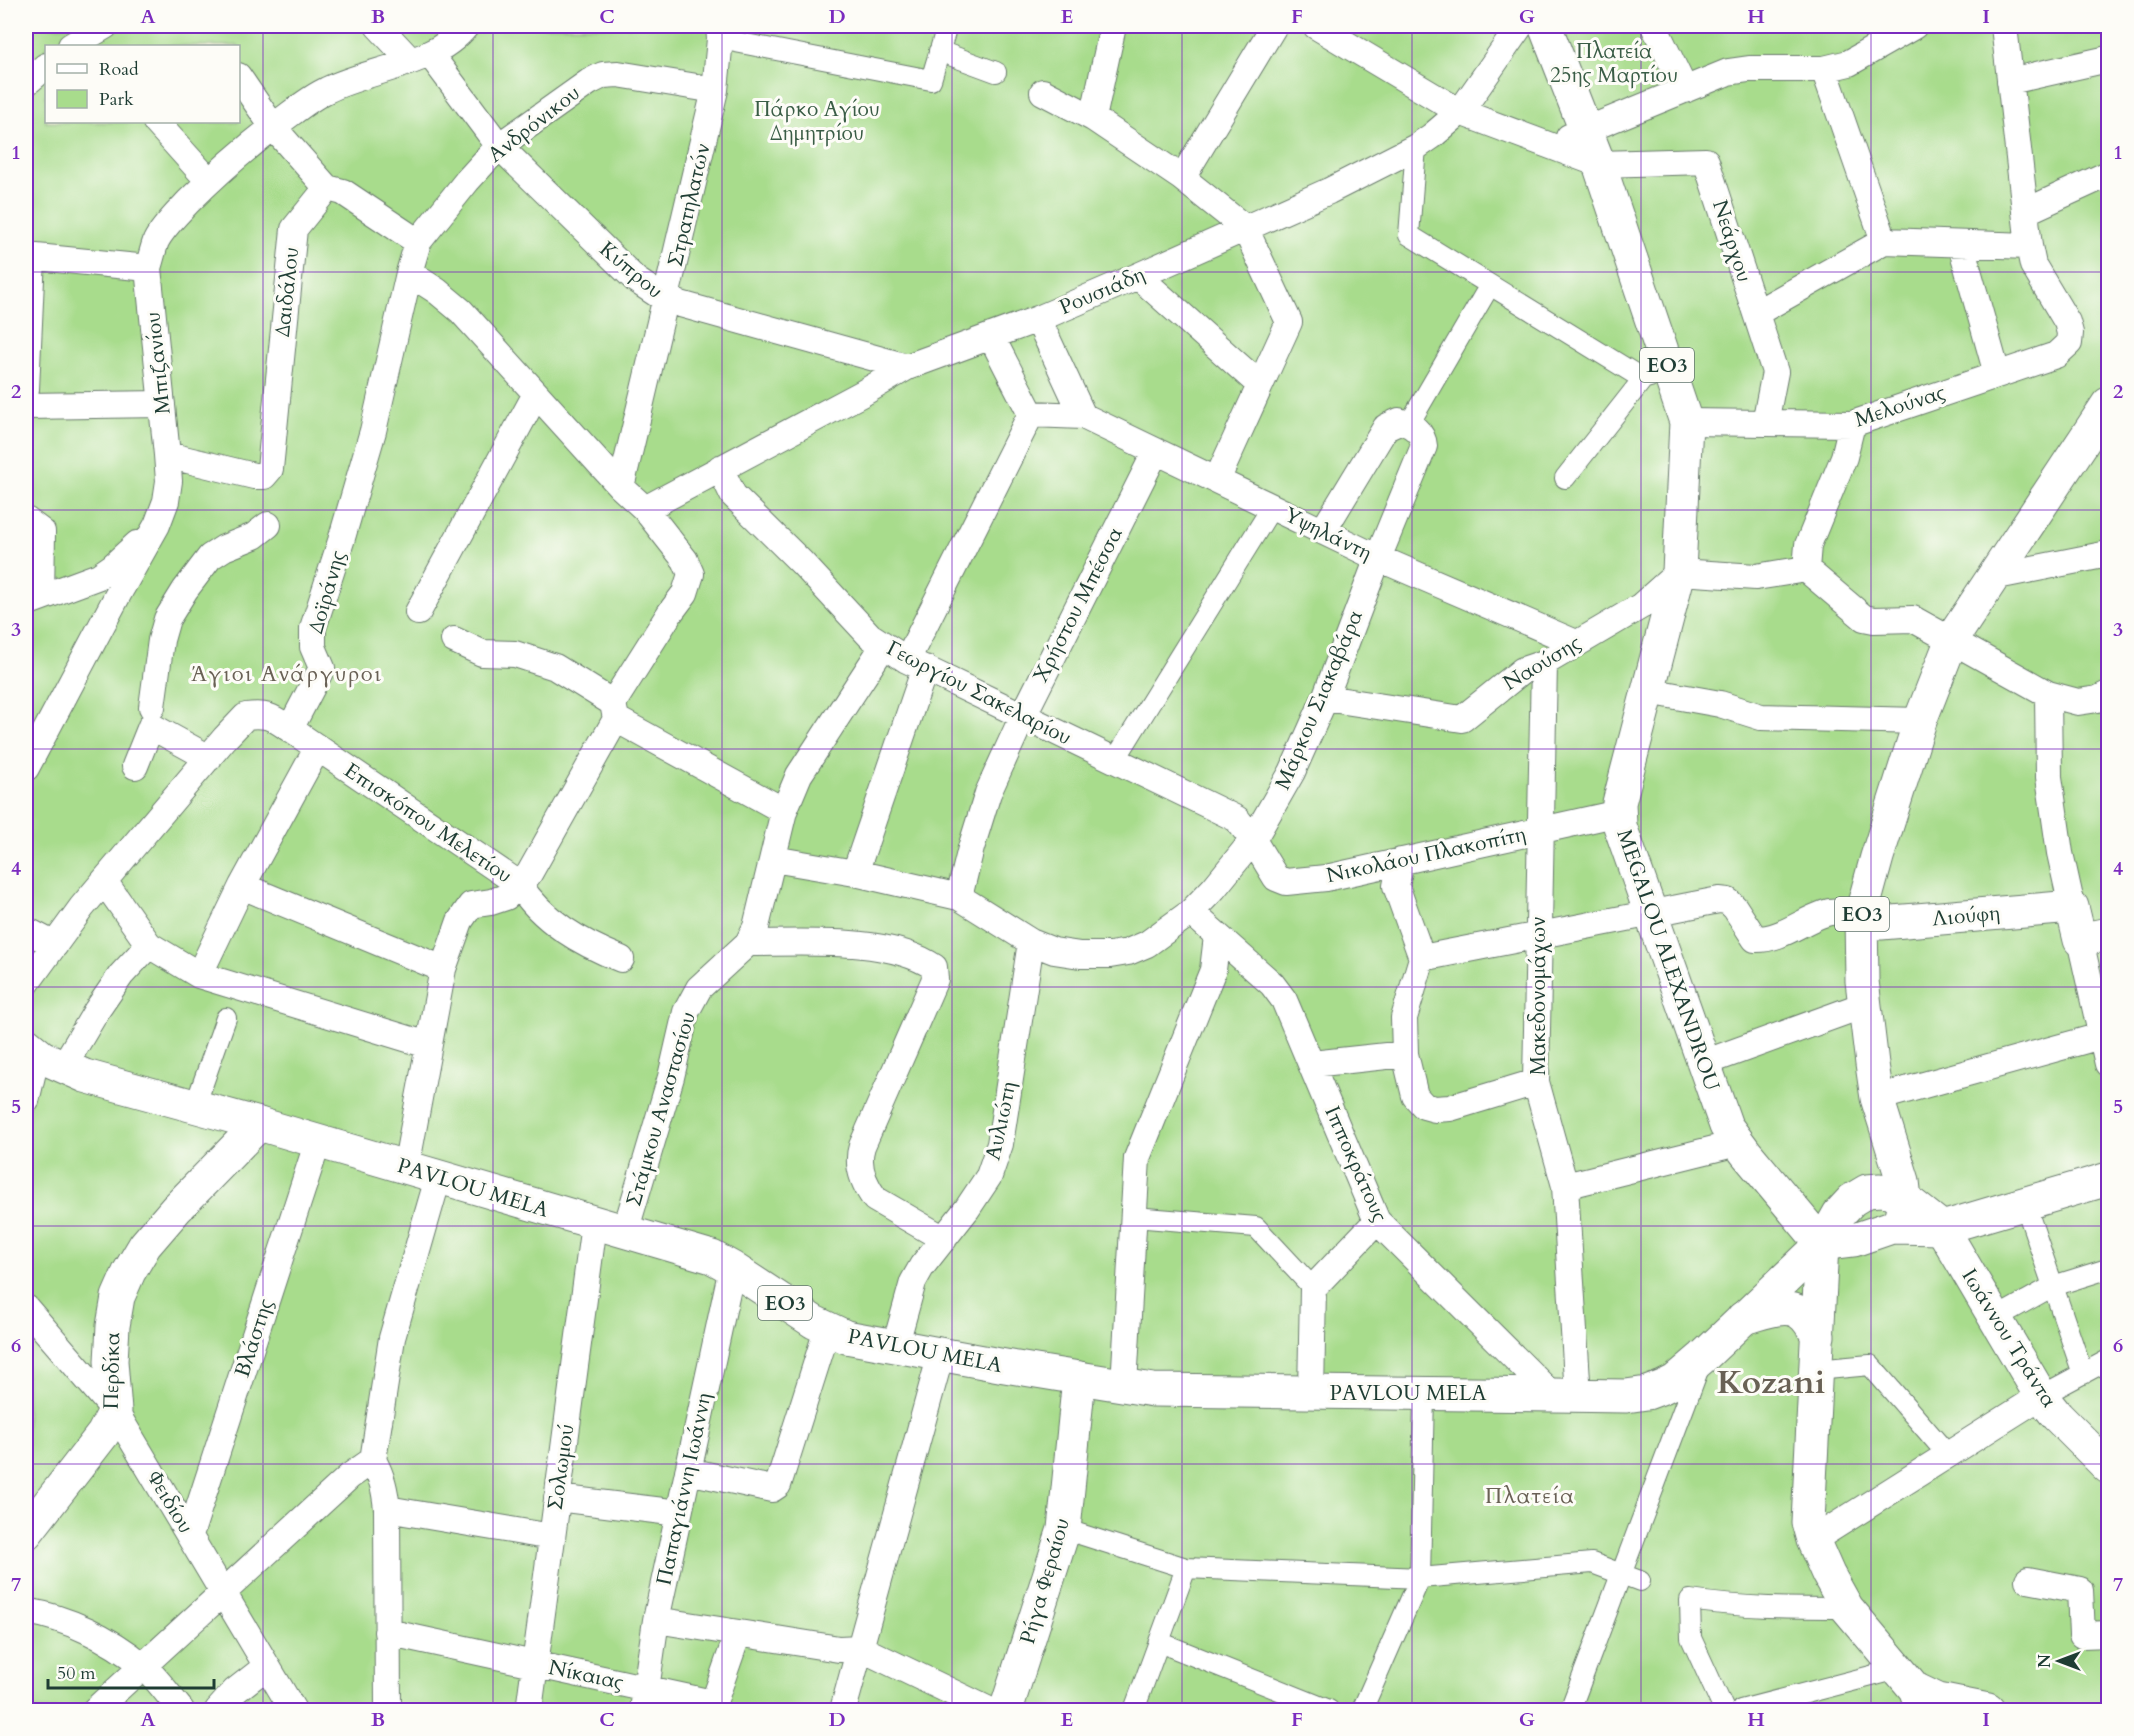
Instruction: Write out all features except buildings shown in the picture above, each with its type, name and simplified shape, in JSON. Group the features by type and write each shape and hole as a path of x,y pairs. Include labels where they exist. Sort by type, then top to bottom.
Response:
{"main road":[{"name":"MEGALOU ALEXANDROU","path":"1545,26 1599,165 1656,375 1686,422 1679,572 1622,791 1620,826 1649,913 1730,1134 1822,1244"},
{"name":"ΕΟ3","path":"1899,1213 1902,1181 1877,1098 1864,1005 1861,915 1920,721 1952,639 2109,404"},
{"name":"Λιούφη","path":"1861,915 1881,922 2072,907"},
{"path":"2072,907 2094,937"},
{"name":"PAVLOU MELA","path":"38,1061 318,1141 594,1224 698,1252 732,1268 827,1330 860,1341 1153,1390 1565,1396 1626,1396 1647,1393 1675,1381 1822,1244"},
{"name":"Περδίκα","path":"26,1533 103,1434 115,1411 111,1361 112,1326 118,1298 129,1272 145,1245 176,1209 259,1124"},
{"path":"1988,1710 1938,1700 1912,1689 1847,1608 1813,1540 1808,1522 1822,1244 1854,1240 1899,1213 1942,1228 2109,1179"},
{"name":"Ιωάννου Τράντα","path":"1942,1228 2041,1396 2057,1416 2109,1467"},
{"path":"1743,1318 1783,1309 1798,1311 1818,1336"},
{"name":"Ρήγα Φεραίου","path":"1006,1710 1064,1529 1079,1378"}],"street":[{"path":"73,45 105,26"},
{"name":"Κύπρου","path":"378,26 420,57 499,146 636,279 666,300 907,367"},
{"name":"Μπιζανίου","path":"26,768 122,586 157,525 166,501 169,481 167,455 148,268 157,240 173,218 209,181 303,105 327,90 420,57 452,41 466,26"},
{"path":"719,32 931,80 947,26"},
{"path":"1093,118 1113,26"},
{"path":"1182,178 1274,26"},
{"path":"1316,26 1460,112 1599,165"},
{"name":"Ρουσιάδη","path":"645,509 863,393 907,367 1038,319 1138,276 1329,191 1416,147 1460,112 1520,26"},
{"path":"1654,26 1685,90"},
{"path":"1756,313 1884,242 2029,246 2004,26"},
{"path":"1548,145 1728,72 1749,69 1824,69 1849,63 1901,29"},
{"name":"Στρατηλατών","path":"621,488 715,90 719,32"},
{"path":"939,51 996,72"},
{"path":"2010,81 2109,59"},
{"path":"26,83 45,67"},
{"path":"1824,69 1884,242"},
{"name":"Ανδρόνικου","path":"409,273 418,242 467,181 499,146 548,110 603,75 618,74 715,90"},
{"path":"240,79 273,127 327,188 343,192 418,242"},
{"path":"1043,92 1093,118 1182,178 1245,228 1289,322 1217,480"},
{"path":"157,123 209,181"},
{"path":"1416,147 1409,236 1490,285 1656,375 1565,478"},
{"name":"Νεάρχου","path":"1599,165 1706,161 1775,372 1764,423"},
{"path":"2025,212 2109,174"},
{"name":"Δαιδάλου","path":"167,455 254,476 264,476 270,469 294,229 327,188"},
{"path":"1962,245 1998,374"},
{"name":"Μελούνας","path":"1686,422 1852,424 2056,355 2069,343 2070,333 2067,322 2033,265 2029,246"},
{"path":"26,389 29,256 148,268"},
{"path":"406,1168 443,969 460,921 471,905 506,897 529,874 615,711 670,613 685,592 691,574 685,560 645,509 621,488 460,311 437,291 409,273"},
{"name":"Δοϊράνης","path":"290,729 322,668 312,647 313,628 373,431 409,273"},
{"path":"1138,276 1260,386"},
{"path":"1323,531 1386,428 1399,421 1409,423 1490,285"},
{"path":"1038,319 1083,416"},
{"path":"855,873 916,664 1031,414 991,336"},
{"path":"418,612 536,394"},
{"path":"26,406 162,404"},
{"name":"Υψηλάντη","path":"1031,414 1083,416 1378,558 1576,643"},
{"name":"Μάρκου Σιακαβάρα","path":"773,859 855,873 959,897 1031,942 1054,951 1080,955 1119,953 1147,944 1191,912 1214,888 1252,840 1292,772 1324,698 1424,446 1424,440 1409,423"},
{"path":"1806,569 1808,545 1844,457 1852,424"},
{"name":"Χρήστου Μπέσσα","path":"959,897 988,793 1023,716 1156,450"},
{"name":"Γεωργίου Σακελαρίου","path":"720,468 733,495 802,563 870,636 916,664 1237,819 1252,840"},
{"path":"1114,760 1272,507"},
{"path":"26,520 42,532 33,600 99,576 112,567 157,525"},
{"path":"135,766 151,716 161,640 167,619 184,590 210,557 224,548 254,536 268,525"},
{"path":"1992,578 2109,554"},
{"path":"1679,572 1756,578 1806,569 1864,618 1913,619 2048,694 2078,702 2098,699 2109,694"},
{"name":"Ναούσης","path":"1324,698 1462,719 1523,670 1544,663 1641,606 1679,572"},
{"path":"454,640 482,653 515,654 555,667 615,711 784,811"},
{"name":"Στάμκου Αναστασίου","path":"625,1232 671,1077 686,1012 699,988 748,943 756,927 784,811 799,775 884,645"},
{"name":"Μακεδονομάχων","path":"1544,663 1536,1082 1564,1186 1565,1396"},
{"path":"1648,691 1720,704 1761,717 1920,721"},
{"path":"2048,694 2049,777 2060,853 2072,907"},
{"path":"26,984 82,907 238,722 246,716 268,715 290,729"},
{"path":"151,716 209,758"},
{"name":"Επισκόπου Μελετίου","path":"290,729 519,884 528,898 563,930 596,949 621,959"},
{"path":"199,975 242,886 317,749"},
{"name":"Νικολάου Πλακοπίτη","path":"1252,840 1276,878 1286,882 1326,878 1619,813"},
{"path":"1401,861 1396,886 1422,958 1404,1018 1405,1054 1415,1096 1424,1106 1435,1109 1450,1108 1536,1082"},
{"path":"104,880 149,945 199,975 428,1045"},
{"path":"242,886 443,969"},
{"path":"1422,958 1708,902 1728,901 1755,939 1765,940 1824,913 1861,915"},
{"name":"Ιπποκράτους","path":"1191,912 1272,984 1284,1000 1377,1221 1565,1396"},
{"path":"26,930 55,945"},
{"path":"1124,1385 1137,1158 1213,970 1217,936"},
{"path":"2094,937 2109,1064"},
{"path":"748,943 823,942 874,946 925,961 934,967 935,979 858,1158 862,1175 875,1199 944,1239"},
{"name":"Αυλιώτη","path":"895,1347 913,1282 922,1266 967,1209 989,1176 1000,1144 1031,942"},
{"path":"26,1101 38,1061 97,1010 122,975 149,945"},
{"path":"1704,1063 1864,1005"},
{"path":"195,1106 226,1018"},
{"path":"1877,1098 2105,1035"},
{"path":"1312,1064 1405,1054"},
{"name":"Βλάστης","path":"190,1535 318,1141"},
{"path":"1564,1186 1738,1143"},
{"path":"388,1710 387,1509 385,1488 373,1460 392,1338 438,1178"},
{"path":"2025,1204 2083,1374"},
{"path":"1134,1217 1256,1227 1313,1288"},
{"path":"1311,1393 1313,1288 1377,1221"},
{"name":"Σολωμού","path":"529,1710 594,1224"},
{"name":"Παπαγιάννη Ιωάννη","path":"644,1699 656,1620 732,1268"},
{"path":"1996,1318 2053,1286 2104,1270"},
{"name":"Φειδίου","path":"26,1308 115,1411 293,1710"},
{"path":"688,1471 772,1489 778,1485 827,1330"},
{"path":"843,1710 941,1354"},
{"path":"1570,1710 1631,1578 1703,1357"},
{"path":"1813,1540 2041,1396 2109,1360"},
{"path":"1816,1370 1870,1365 1948,1455"},
{"path":"1362,1710 1420,1578 1424,1393"},
{"path":"95,1710 350,1476 373,1460"},
{"path":"557,1498 679,1513"},
{"path":"387,1509 552,1537"},
{"path":"1064,1529 1186,1568 1420,1578 1592,1563 1631,1578"},
{"path":"1134,1710 1186,1568"},
{"path":"2028,1580 2080,1590 2082,1635 2109,1634"},
{"path":"1724,1710 1691,1638 1690,1600 1758,1607 1847,1608"},
{"path":"26,1611 82,1628 107,1640 143,1666 182,1710"},
{"path":"656,1620 839,1649 860,1648 989,1710"},
{"name":"Νίκαιας","path":"387,1632 535,1664 644,1699 714,1702 738,1633"},
{"path":"1159,1642 1329,1710"},
{"path":"218,1710 235,1691 267,1666"},
{"path":"1741,1710 1912,1689"}],"green space":[{"path":"26,26 2108,26 2108,1710 26,1710"}],"district":[{"name":"Άγιοι Ανάργυροι","path":"287,674"},
{"name":"Kozani","path":"1771,1382"},
{"name":"Πλατεία","path":"1530,1496"}],"park label":[{"name":"Πλατεία 25ης Μαρτίου","path":"1614,63"},
{"name":"Πάρκο Αγίου Δημητρίου","path":"817,121"}]}
